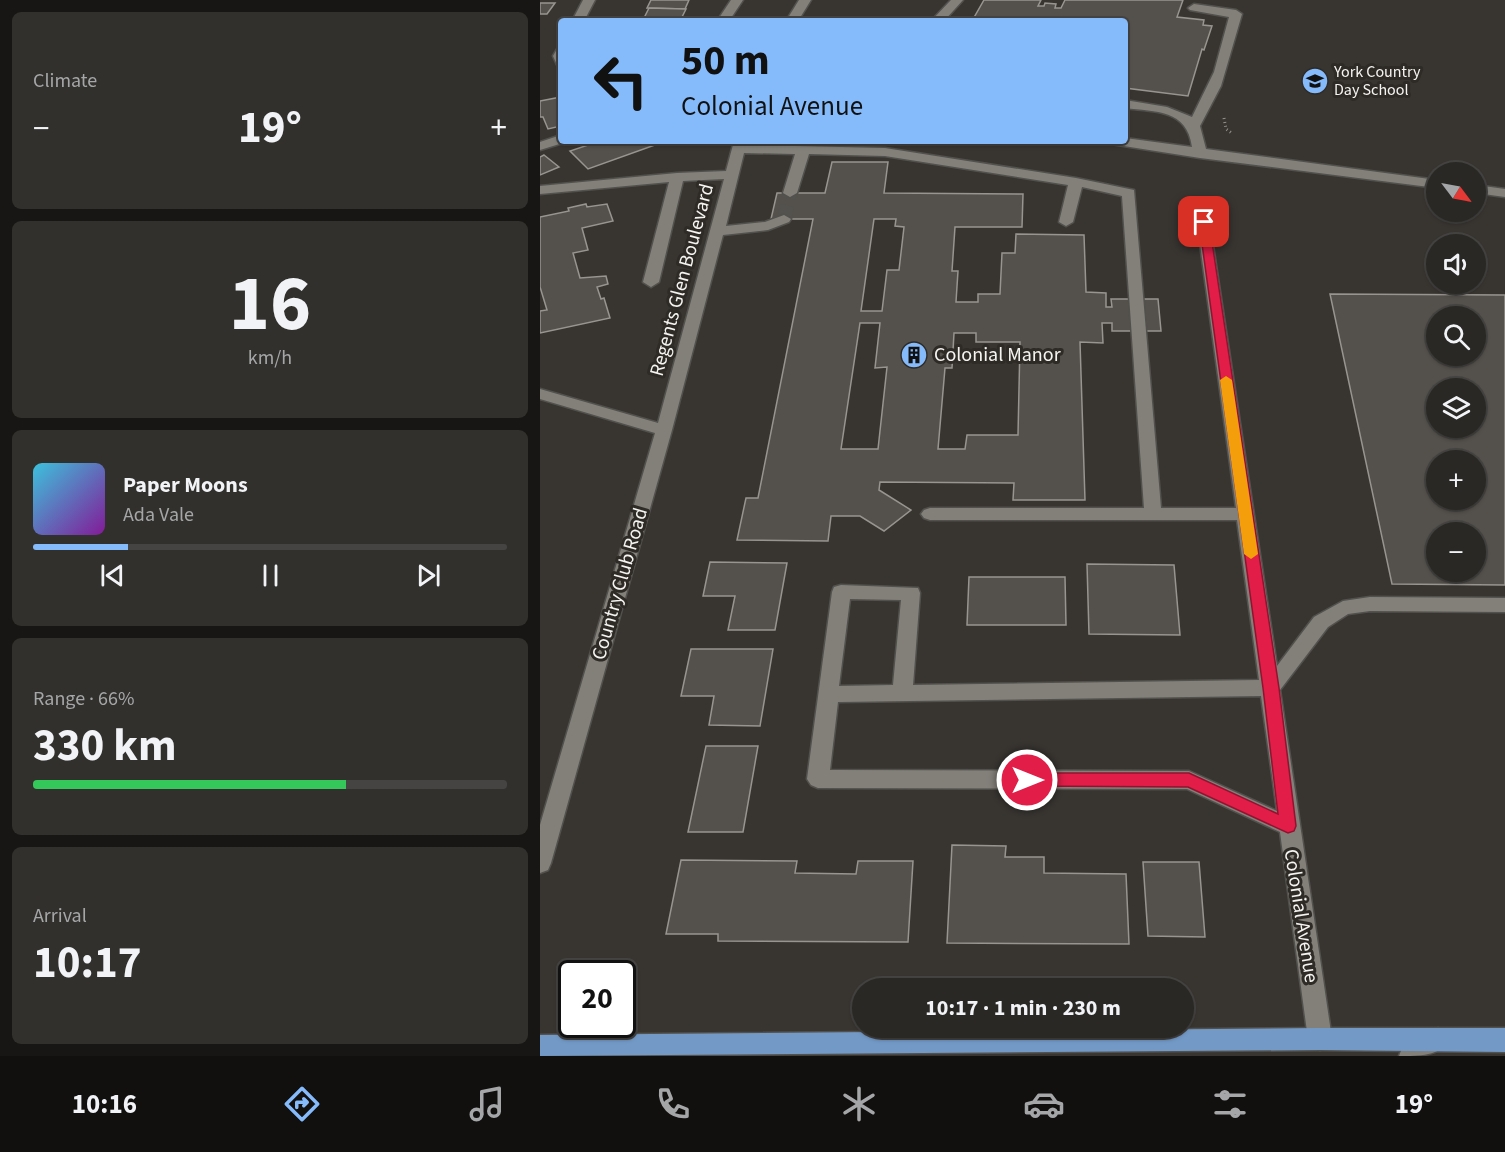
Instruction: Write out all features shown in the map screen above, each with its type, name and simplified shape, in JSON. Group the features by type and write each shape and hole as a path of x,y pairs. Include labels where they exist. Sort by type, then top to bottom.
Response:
{"main road":[{"path":"540,1047 928,1049 1320,1039 1505,1040"}],"street":[{"path":"580,18 589,0"},
{"path":"725,18 737,0"},
{"path":"794,18 805,0"},
{"path":"942,18 957,0"},
{"path":"1193,126 1206,108 1216,85 1236,14 1194,8"},
{"path":"1128,104 1168,111 1184,118 1193,126 1200,154"},
{"path":"540,146 558,140"},
{"path":"1128,143 1426,183"},
{"path":"740,145 803,151 885,152 1076,182 1129,193 1153,514"},
{"name":"Regents Glen Boulevard","path":"664,430 740,145"},
{"path":"790,193 803,151"},
{"path":"540,190 677,177 731,176"},
{"path":"651,282 677,177"},
{"path":"1066,222 1076,182"},
{"path":"1486,190 1505,193"},
{"path":"717,231 768,226 784,219"},
{"name":"Colonial Avenue","path":"1204,222 1320,1039"},
{"path":"540,394 664,430"},
{"name":"Country Club Road","path":"540,863 664,430"},
{"path":"930,514 1245,514"},
{"path":"902,693 911,593 841,592 818,779 1189,780 1288,826"},
{"path":"828,694 1271,688 1321,622 1343,608 1370,604 1505,605"},
{"path":"1411,1056 1438,1040"}],"building":[{"path":"651,0 689,0 685,9 647,8"},
{"path":"984,0 1041,0 1038,6 1044,6 1045,3 1056,4 1055,8 1061,8 1065,0 1183,0 1177,17 1204,20 1203,25 1212,26 1204,50 1202,49 1188,96 1128,88 1128,18 974,18"},
{"path":"540,3 555,3 547,14 540,14"},
{"path":"649,8 686,9 682,18 644,18"},
{"path":"558,98 558,127 548,129 543,117 540,117 540,101"},
{"path":"591,144 658,144 588,169 570,151"},
{"path":"544,155 559,167 540,175 540,157"},
{"name":"Colonial Manor","path":"832,162 888,162 884,193 1023,194 1022,227 955,227 952,271 958,271 956,302 978,302 978,294 1000,294 1002,253 1015,253 1016,234 1084,235 1086,292 1106,293 1106,307 1112,307 1111,299 1158,299 1161,331 1112,331 1112,323 1102,323 1103,343 1080,342 1085,500 1013,500 1014,483 880,482 879,490 911,510 884,531 860,516 831,516 828,541 737,540 746,498 758,498 813,219 771,219 777,193 825,193","holes":["874,219 896,219 895,226 904,227 899,270 887,270 882,311 861,311","860,323 880,323 875,368 887,367 878,449 841,449","954,333 976,333 976,342 1020,342 1018,435 967,435 965,449 938,449 945,368 952,368"]},
{"path":"586,204 587,207 607,204 613,221 582,228 588,250 573,253 580,278 606,276 608,284 597,287 601,299 604,298 610,318 540,333 540,311 547,310 540,287 540,217 569,211 568,208"},
{"path":"1330,294 1505,295 1505,585 1392,584"},
{"path":"710,562 787,563 775,630 728,630 735,596 703,596"},
{"path":"1087,564 1174,565 1180,635 1089,634"},
{"path":"969,577 1065,577 1066,625 967,625"},
{"path":"691,649 773,649 760,726 709,725 714,696 681,696"},
{"path":"706,746 758,746 743,832 688,832"},
{"path":"952,845 1006,846 1005,857 1044,857 1044,873 1126,874 1129,944 947,943"},
{"path":"681,860 797,861 795,873 856,874 858,861 913,861 908,942 718,941 718,934 666,934"},
{"path":"1143,862 1199,862 1205,937 1148,936"}],"tunnel":[{"path":"784,219 790,193"}],"slow traffic":[{"path":"1226,380 1251,554"}],"place":[{"name":"York Country Day School","path":"1315,81"},
{"name":"Colonial Manor","path":"914,355"}],"route":[{"path":"1027,780 1189,780 1288,826 1271,688 1204,222"}]}
